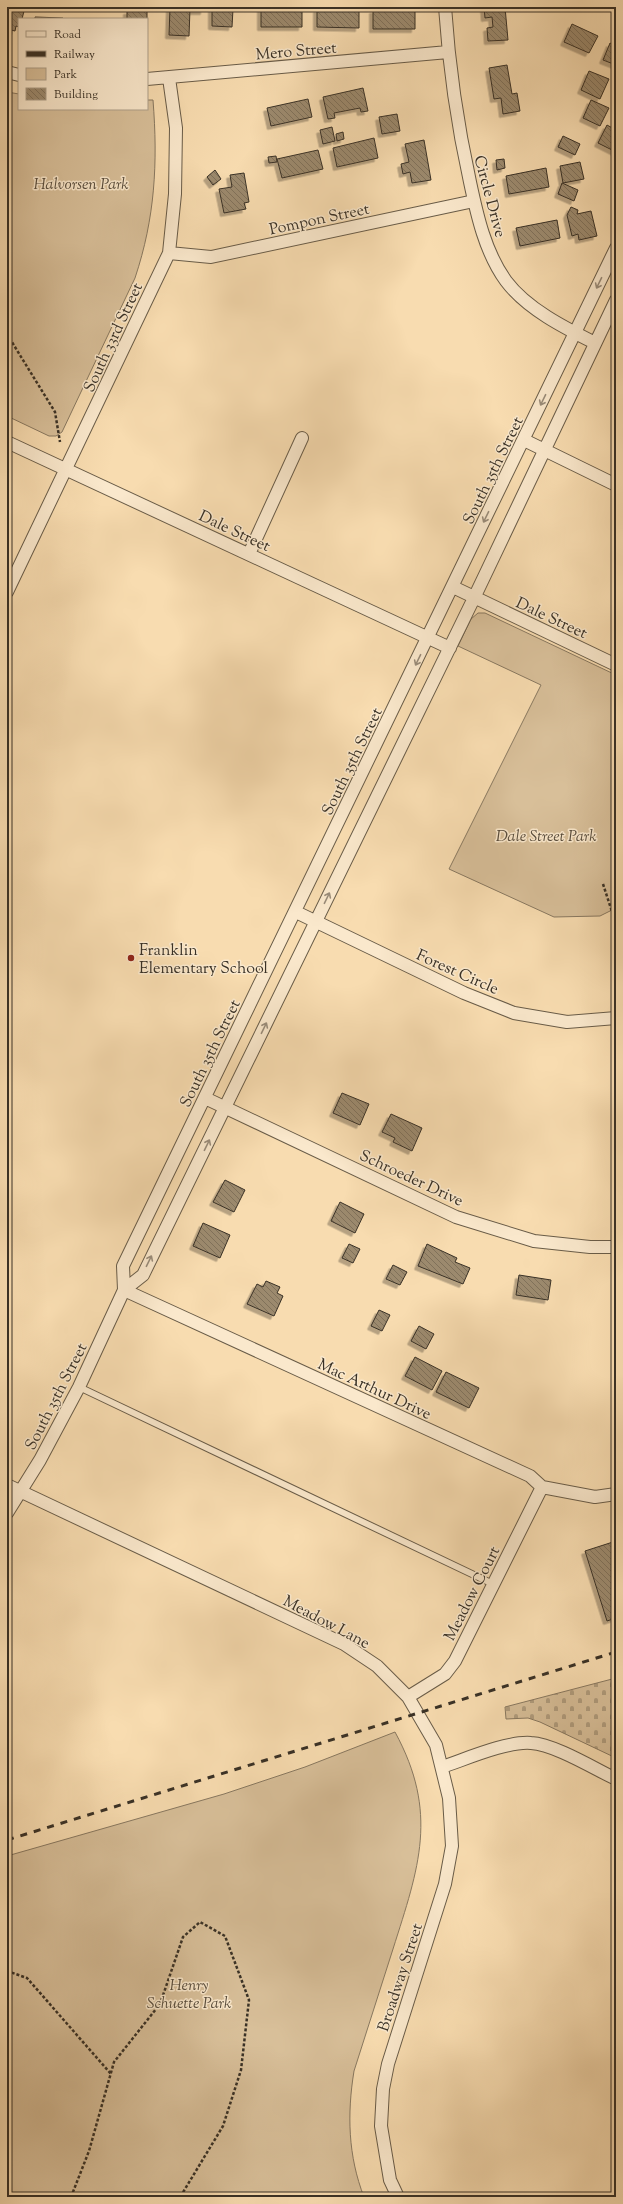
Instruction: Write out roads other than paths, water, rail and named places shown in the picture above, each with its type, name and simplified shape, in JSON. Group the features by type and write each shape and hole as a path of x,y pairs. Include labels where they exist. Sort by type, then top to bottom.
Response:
{"street":[{"name":"Circle Drive","path":"445,7 448,52 457,123 474,201 486,244 506,281 538,312 595,343"},
{"name":"Mero Street","path":"148,79 448,52"},
{"path":"7,72 18,75"},
{"name":"South 33rd Street","path":"7,592 169,252 175,194 176,128 170,78"},
{"name":"Pompon Street","path":"169,252 211,257 474,201"},
{"name":"South 35th Street","path":"124,1290 123,1266 296,912 616,248"},
{"name":"South 35th Street","path":"7,1513 21,1492 79,1387 124,1290 143,1275 450,648 616,300"},
{"path":"249,554 302,438"},
{"path":"524,440 616,485"},
{"name":"Dale Street","path":"7,442 450,648"},
{"name":"Dale Street","path":"453,587 616,665"},
{"name":"Forest Circle","path":"296,912 464,993 514,1013 567,1022 616,1018"},
{"name":"Schroeder Drive","path":"205,1098 226,1106 456,1216 534,1241 590,1248 616,1247"},
{"name":"Mac Arthur Drive","path":"124,1290 530,1476 542,1487 595,1497 616,1494"},
{"name":"Meadow Lane","path":"7,1485 344,1644 377,1666 408,1697 436,1745 442,1767"},
{"name":"Meadow Court","path":"408,1697 445,1674 455,1661 542,1487"},
{"path":"442,1767 510,1746 531,1742 545,1745 616,1779"},
{"name":"Broadway Street","path":"398,2197 390,2180 386,2161 381,2126 381,2107 388,2064 431,1931 450,1864 451,1820 449,1798 442,1767"}],"lane":[{"path":"79,1387 493,1584"}],"railway":[{"path":"7,1840 616,1652"}],"place":[{"name":"Franklin Elementary School","path":"131,958"}],"park label":[{"name":"Halvorsen Park","path":"81,183"},
{"name":"Dale Street Park","path":"546,835"},
{"name":"Henry Schuette Park","path":"189,1993"}]}
